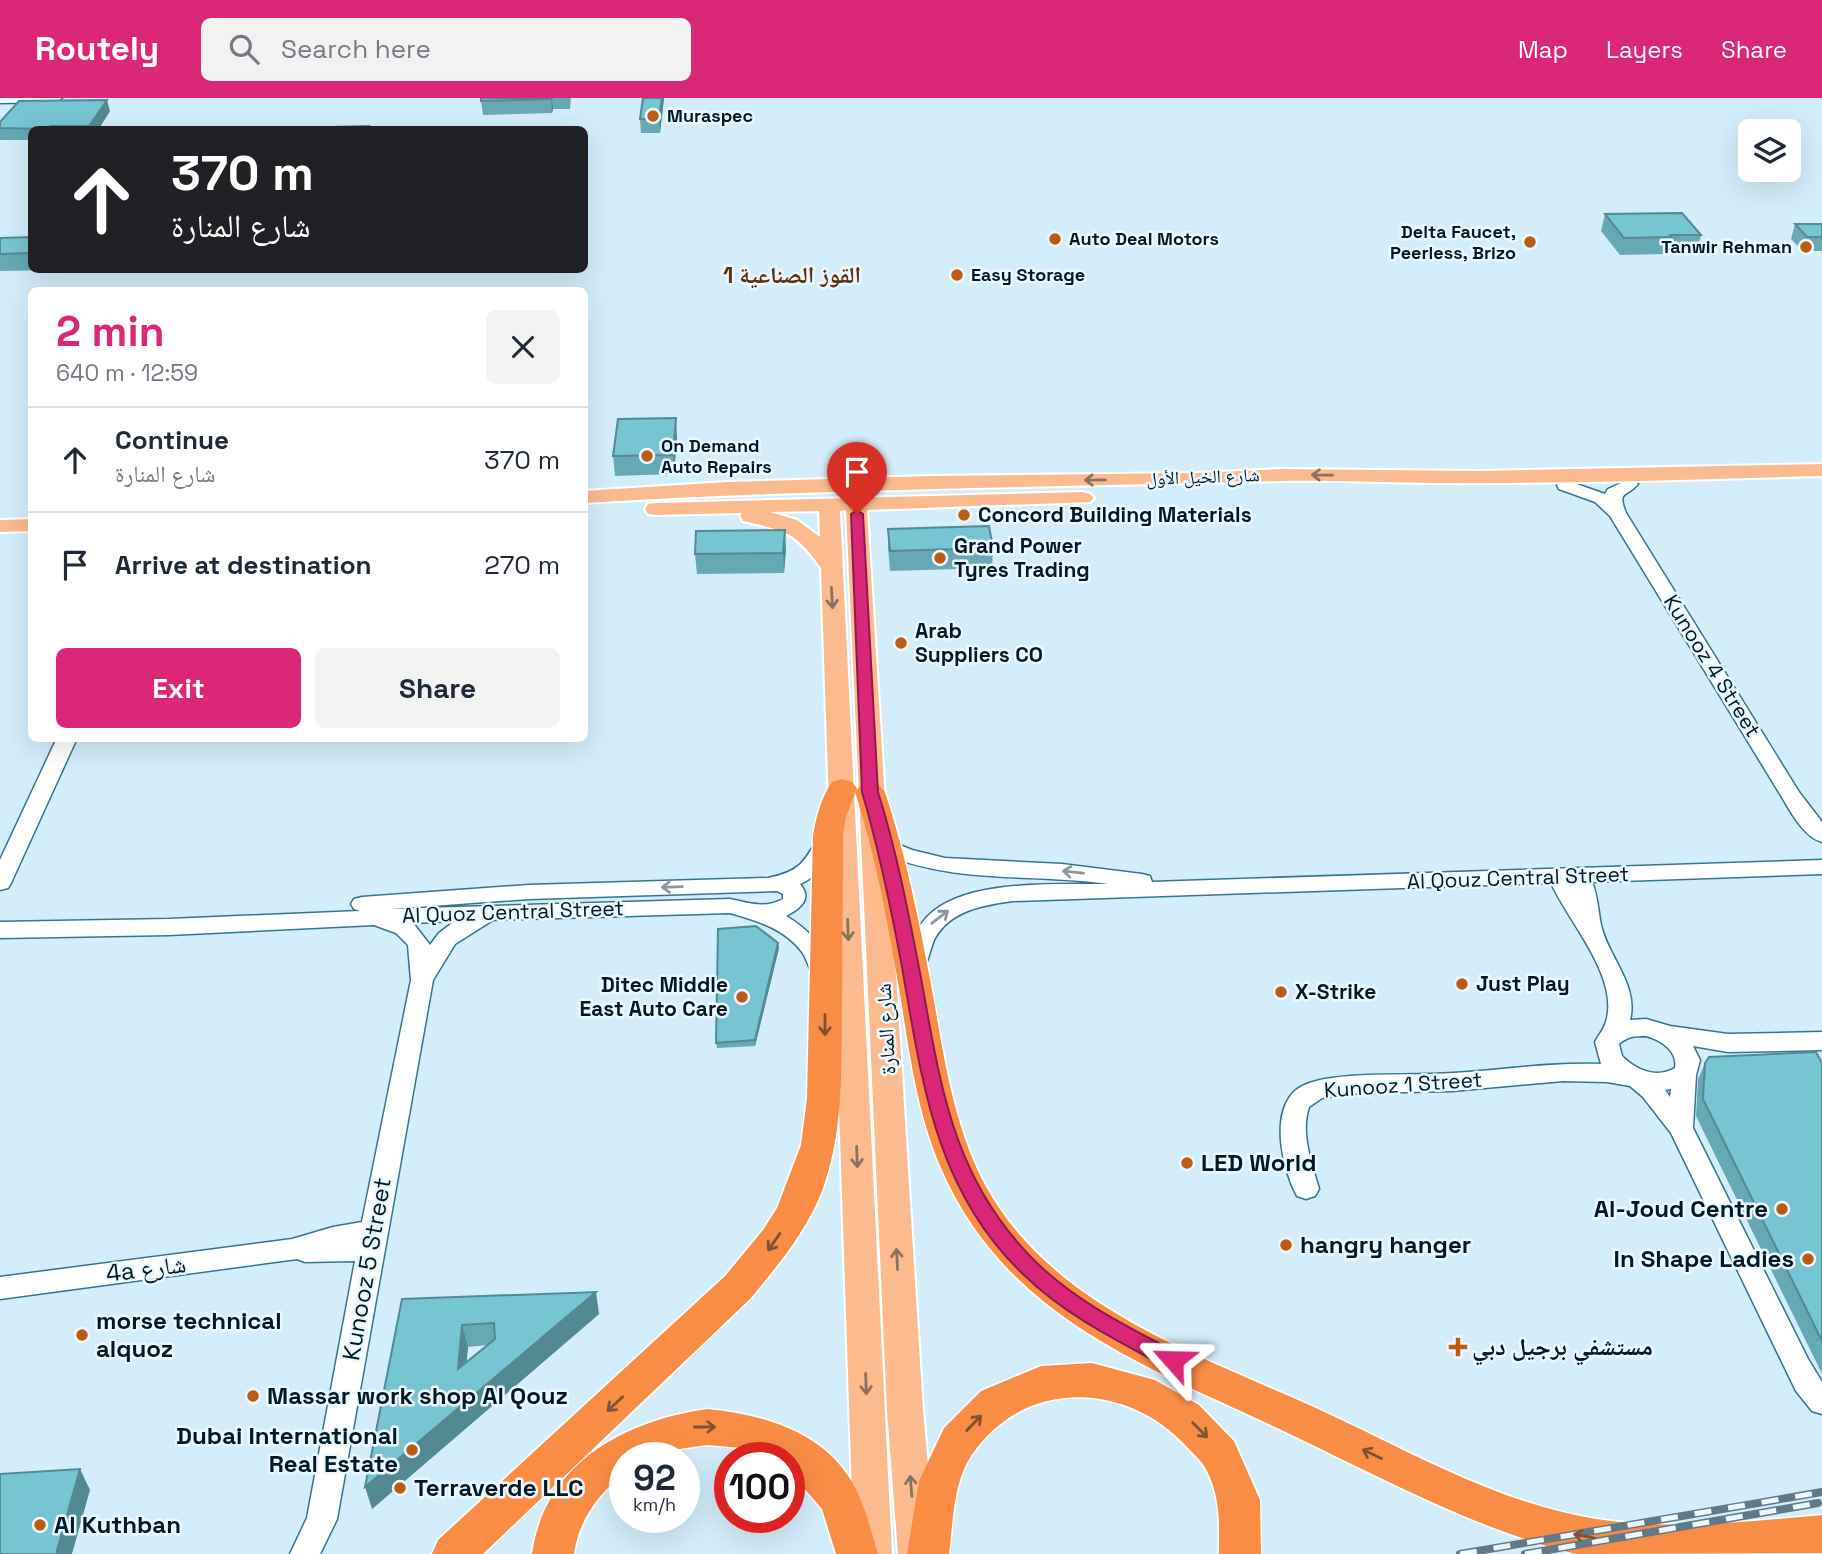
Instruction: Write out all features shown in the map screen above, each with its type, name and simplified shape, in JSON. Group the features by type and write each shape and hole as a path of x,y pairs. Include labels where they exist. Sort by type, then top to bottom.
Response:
{"highway":[{"path":"453,1554 716,1310 776,1241 803,1194 819,1145 824,1098 828,836 831,817 856,790 885,846 913,977 936,1105 947,1140 982,1212 1012,1251 1051,1287 1096,1320 1148,1349 1460,1495 1541,1526 1615,1542 1665,1546 1724,1544 1822,1534"},
{"path":"928,1554 941,1482 957,1443 971,1425 987,1410 1027,1388 1073,1380 1120,1385 1143,1392 1175,1409 1203,1432 1218,1451 1238,1493 1243,1516 1240,1554"},
{"path":"553,1554 561,1523 573,1500 609,1461 656,1435 682,1427 702,1426 759,1435 793,1451 808,1462 834,1489 857,1554"},
{"path":"1803,1554 1822,1550"}],"main road":[{"name":"شارع الخيل الأول","path":"588,511 639,510 1030,481 1282,475 1480,477 1822,470"},
{"name":"شارع الخيل الأول","path":"588,497 699,489 835,496 905,503 1822,479"},
{"path":"835,496 984,489 1030,481"},
{"name":"شارع المنارة","path":"835,496 858,533 856,790 873,1554"},
{"name":"شارع المنارة","path":"835,496 831,567 856,790 885,1010 905,1410 917,1554"},
{"path":"858,533 875,515 905,503"},
{"path":"639,510 659,516 741,515 779,521 808,536 831,567"},
{"path":"0,516 28,515"},
{"path":"0,526 28,525"}],"street":[{"path":"0,99 56,98"},
{"path":"1617,513 1612,499 1614,493 1630,484"},
{"name":"Kunooz 4 Street","path":"1565,485 1601,498 1617,513 1806,818 1822,835"},
{"path":"0,883 65,742"},
{"name":"Kunooz 4 Street","path":"1806,818 1822,865"},
{"name":"Al Quoz Central Street","path":"169,927 228,916 449,897 780,883 793,879 814,866 821,859 828,836"},
{"name":"Al Qouz Central Street","path":"885,846 913,860 947,867 1054,870 1213,890"},
{"name":"Al Qouz Central Street","path":"913,977 919,945 927,929 942,915 968,902 1013,894 1213,890 1822,865"},
{"path":"1569,876 1573,907 1590,927 1617,987 1620,1015 1611,1037 1611,1060 1663,1103 1681,1128 1802,1375 1822,1402"},
{"path":"759,912 780,911 794,902 794,890 780,883"},
{"name":"Al Quoz Central Street","path":"0,930 169,927 496,912 716,906 759,912 784,924 804,939 820,963 825,979"},
{"name":"Kunooz 5 Street","path":"422,980 447,937 463,925 496,912"},
{"name":"Kunooz 5 Street","path":"304,1554 322,1519 422,980 421,950 415,937 404,928 375,917"},
{"path":"1617,987 1660,1032 1682,1049 1686,1070 1681,1128"},
{"path":"1611,1037 1634,1027 1707,1041 1749,1044 1822,1041"},
{"name":"Kunooz 1 Street","path":"1558,1072 1586,1060 1611,1037"},
{"path":"1634,1078 1661,1083 1679,1078 1686,1070 1710,1055 1749,1044"},
{"name":"Kunooz 1 Street","path":"1306,1189 1294,1134 1294,1117 1300,1101 1316,1091 1335,1087 1452,1082 1558,1072 1593,1071 1634,1078"},
{"name":"4a شارع","path":"0,1288 292,1250 331,1253 372,1240"}],"building":[{"path":"481,98 551,98 551,99 481,101"},
{"path":"643,98 662,98 659,119 640,119"},
{"path":"107,100 89,126 0,128 0,122 19,101"},
{"path":"1682,213 1701,235 1624,238 1605,214"},
{"path":"1795,224 1822,224 1822,237 1807,237"},
{"path":"28,237 28,253 0,254 0,238"},
{"path":"676,418 673,455 613,456 618,419"},
{"path":"989,526 993,548 890,551 888,529"},
{"path":"785,530 783,553 695,554 696,531"},
{"name":"Ditec Middle East Auto Care","path":"756,926 778,943 755,1040 716,1043 718,929"},
{"name":"Al-Joud Centre","path":"1816,1052 1822,1063 1822,1341 1703,1099 1705,1063 1709,1057"},
{"name":"Dubai International Real Estate","path":"596,1292 365,1487 402,1299","holes":["494,1323 495,1339 458,1369 462,1325"]},
{"name":"Al Kuthban","path":"80,1469 56,1554 0,1554 0,1474"}],"railway":[{"path":"1460,1554 1822,1492"},
{"path":"1525,1554 1818,1503"}],"place":[{"name":"Muraspec","path":"653,116"},
{"name":"Auto Deal Motors","path":"1055,239"},
{"name":"Delta Faucet, Peerless, Brizo","path":"1530,242"},
{"name":"Tanwir Rehman","path":"1806,247"},
{"name":"Easy Storage","path":"957,275"},
{"name":"On Demand Auto Repairs","path":"647,456"},
{"name":"Concord Building Materials","path":"964,515"},
{"name":"Grand Power Tyres Trading","path":"940,558"},
{"name":"Arab Suppliers CO","path":"901,643"},
{"name":"Just Play","path":"1462,984"},
{"name":"X-Strike","path":"1281,992"},
{"name":"Ditec Middle East Auto Care","path":"742,997"},
{"name":"LED World","path":"1187,1163"},
{"name":"Al-Joud Centre","path":"1782,1209"},
{"name":"hangry hanger","path":"1286,1245"},
{"name":"In Shape Ladies","path":"1808,1259"},
{"name":"morse technical alquoz","path":"82,1335"},
{"name":"مستشفي برجيل دبي","path":"1458,1347"},
{"name":"Massar work shop Al Qouz","path":"253,1396"},
{"name":"Dubai International Real Estate","path":"412,1450"},
{"name":"Terraverde LLC","path":"400,1488"},
{"name":"Al Kuthban","path":"40,1525"}],"district":[{"name":"القوز الصناعية 1","path":"792,275"}],"route":[{"path":"857,514 870,792 879,818 913,977 933,1093 947,1140 982,1212 1012,1251 1051,1287 1096,1320 1173,1360"}]}
